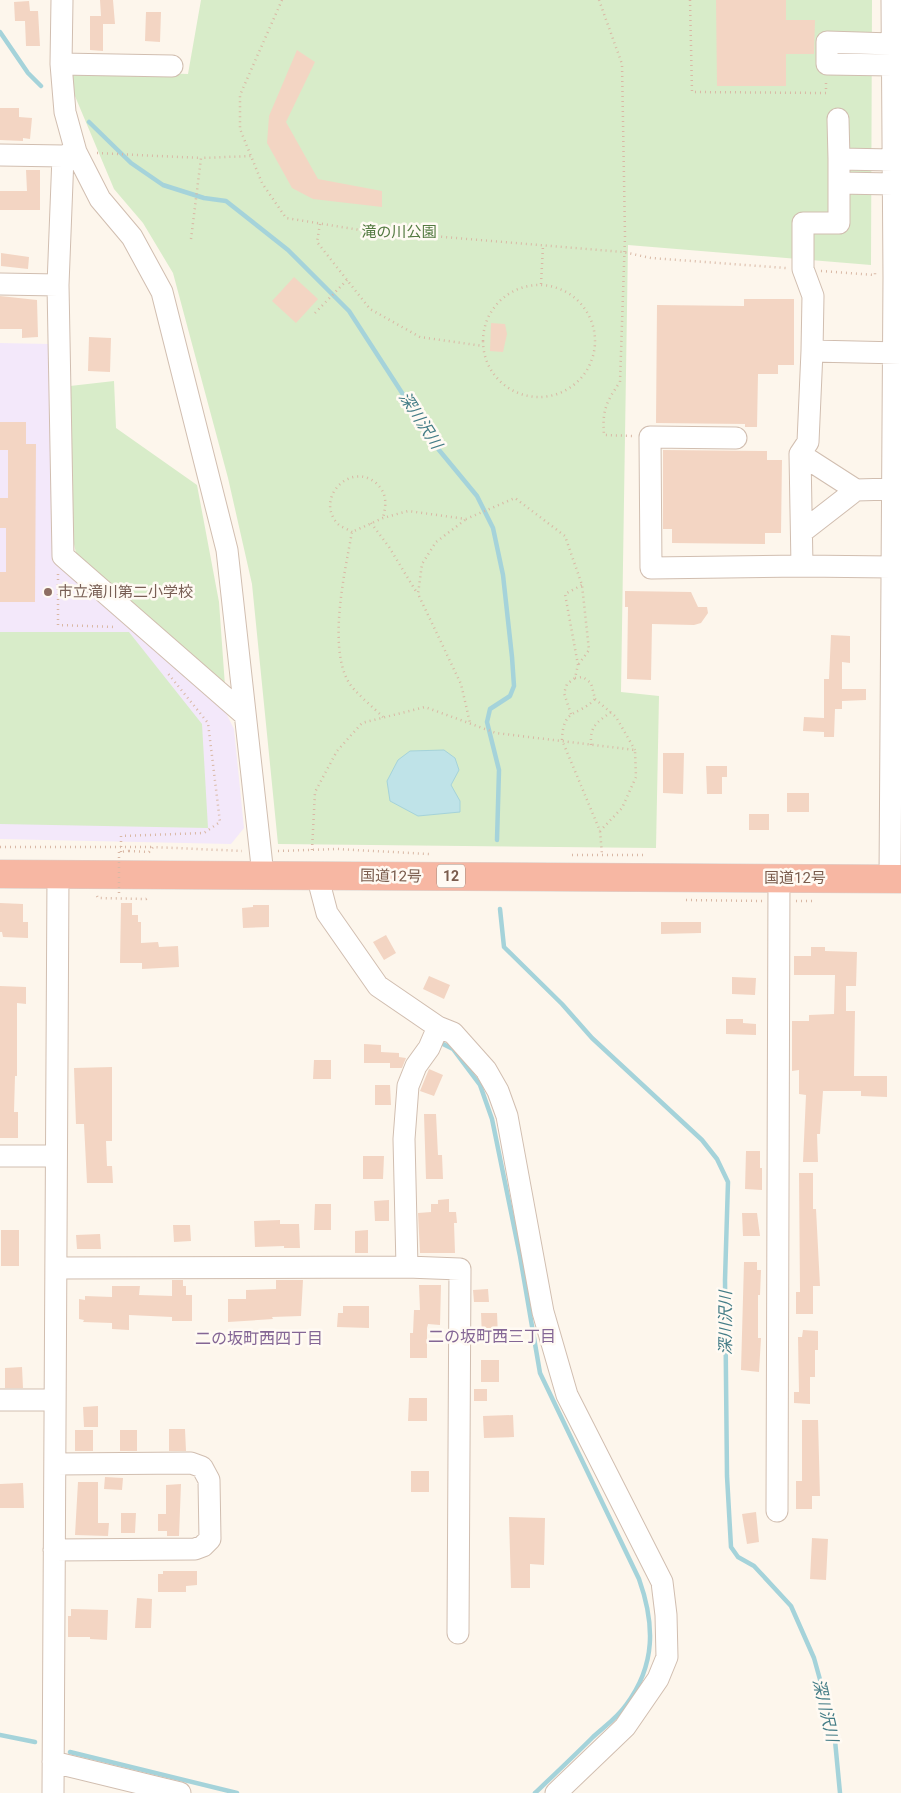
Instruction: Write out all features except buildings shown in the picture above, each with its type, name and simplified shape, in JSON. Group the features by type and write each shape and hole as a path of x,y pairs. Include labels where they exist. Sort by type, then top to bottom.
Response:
{"highway":[{"name":"国道12号","path":"0,874 58,874 314,862 779,878 895,879"}],"street":[{"path":"62,0 61,64 65,112 76,154 100,199 132,238 162,292 227,550 261,864"},
{"path":"892,0 892,54 897,100 893,160 897,226 892,489 892,567 896,597 895,879"},
{"path":"827,64 827,42 892,54"},
{"path":"61,64 172,66"},
{"path":"802,566 800,454 808,442 814,296 804,269 803,223 839,223 838,119"},
{"path":"0,155 76,154"},
{"path":"76,154 58,285 62,556 245,715"},
{"path":"839,159 893,160"},
{"path":"839,183 893,184"},
{"path":"0,284 58,285"},
{"path":"812,351 896,353"},
{"path":"736,438 650,437 651,568 892,567"},
{"path":"800,454 856,490 892,489"},
{"path":"802,532 856,490"},
{"path":"314,862 327,913 378,986 438,1027 453,1033 486,1070 498,1091 507,1116 543,1312 567,1395 662,1582 667,1657 658,1679 625,1727 556,1793"},
{"path":"53,1793 58,874"},
{"path":"777,1511 779,878"},
{"path":"407,1267 404,1139 408,1086 416,1066 429,1048 438,1027"},
{"path":"0,1156 56,1156"},
{"path":"56,1268 407,1267 460,1269 458,1633"},
{"path":"0,1400 55,1400"},
{"path":"54,1550 195,1549 203,1546 210,1539 209,1480 202,1467 191,1463 55,1464"},
{"path":"54,1762 180,1793"}],"path":[{"path":"282,0 240,95 240,130 262,183 286,218 360,230 623,252 651,258 875,275 875,266"},
{"path":"599,0 622,64 625,236 620,382 606,402 603,420 604,435 650,437"},
{"path":"690,0 692,92 826,94 827,64"},
{"path":"76,154 136,154 201,158 251,156"},
{"path":"191,239 201,158"},
{"path":"320,224 317,242 370,310 420,337 483,346"},
{"path":"541,284 543,246"},
{"path":"316,313 325,301 347,280"},
{"path":"541,284 559,288 575,298 587,312 594,328 595,347 590,365 580,380 566,391 548,397 530,397 512,391 498,380 488,364 483,346 484,327 492,310 505,296 522,287 541,284"},
{"path":"352,532 338,524 331,510 332,494 341,482 355,476 370,478 382,488 387,503 383,518"},
{"path":"418,594 422,564 436,542 478,512 515,498 566,536 582,585 589,650 578,665"},
{"path":"352,532 383,518 408,512 466,519"},
{"path":"370,523 389,547 418,594 461,684 470,723"},
{"path":"352,532 342,588 338,648 348,681 383,717"},
{"path":"62,556 57,575 58,625 121,627"},
{"path":"576,678 578,665 566,594 582,585"},
{"path":"119,893 121,836 204,833 220,822 208,723 160,664"},
{"path":"571,714 564,693 567,684 583,676 591,683 595,699 626,730 634,750 636,778 622,808 600,831"},
{"path":"563,855 602,854 600,831 562,740 563,727 571,714 588,707 595,699"},
{"path":"314,862 315,792 337,750 362,723 425,707 496,733 634,750"},
{"path":"591,745 590,732 596,723 610,712"},
{"path":"0,847 153,847 261,864 314,862 406,851 430,855"},
{"path":"121,852 149,852 153,847"}],"shaded area":[{"name":"市立滝川第二小学校","path":"0,343 49,344 58,561 226,713 234,729 244,828 231,844 0,839"}],"green space":[{"name":"滝の川公園","path":"201,0 872,0 871,265 628,245 621,692 659,696 656,848 278,844 252,584 228,478 173,273 143,223 114,189 72,89 72,70 188,74"},
{"path":"114,381 116,428 197,485 219,602 225,686 76,553 67,513 70,386"},
{"path":"0,632 129,632 202,724 208,828 0,824"}],"water":[{"path":"444,750 455,758 459,770 451,785 460,801 460,812 418,816 390,801 387,781 398,760 410,751"}],"waterway":[{"name":"深川沢川","path":"0,32 28,73 41,86"},
{"name":"深川沢川","path":"89,122 131,163 163,185 204,198 226,201 288,250 349,311 439,450 477,496 493,528 503,575 514,686 510,696 490,709 487,722 499,770 497,840"},
{"name":"深川沢川","path":"500,909 504,947 562,1004 592,1038 702,1140 717,1159 728,1182 725,1280 727,1476 731,1547 738,1557 754,1566 791,1606 814,1658 834,1730 840,1793"},
{"path":"441,1043 453,1049 480,1085 492,1119 520,1256 540,1373 639,1579 648,1612 650,1628 648,1659 636,1690 619,1714 535,1793"},
{"path":"0,1735 35,1742"},
{"path":"70,1752 237,1793"}],"place":[{"name":"市立滝川第二小学校","path":"48,592"}],"district":[{"name":"二の坂町西三丁目","path":"492,1336"},
{"name":"二の坂町西四丁目","path":"259,1338"}]}
